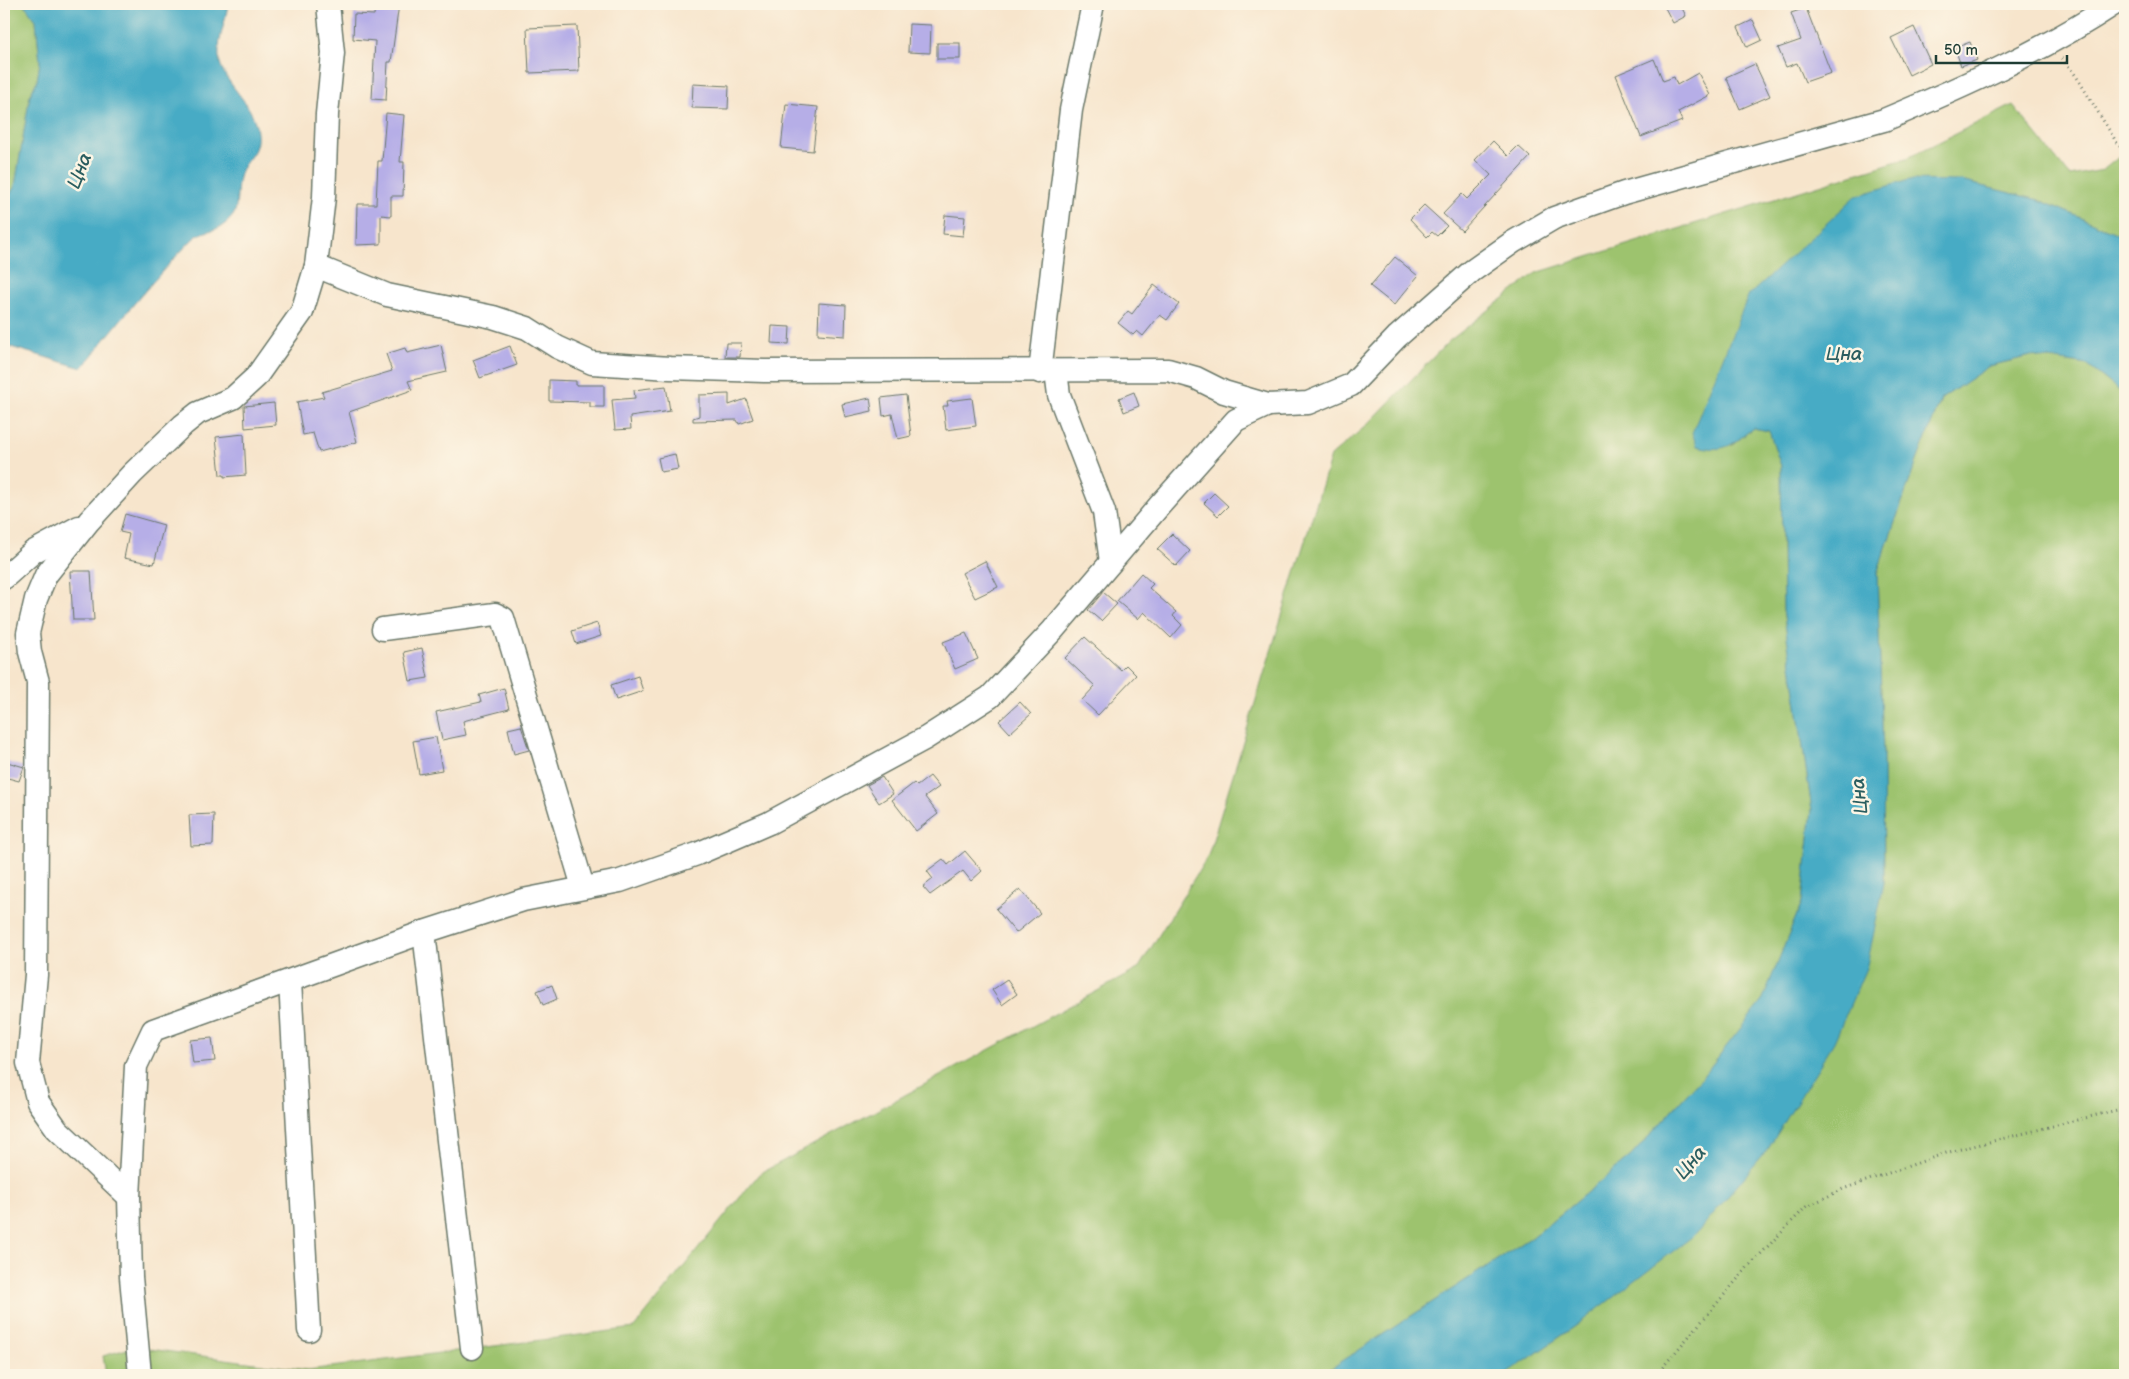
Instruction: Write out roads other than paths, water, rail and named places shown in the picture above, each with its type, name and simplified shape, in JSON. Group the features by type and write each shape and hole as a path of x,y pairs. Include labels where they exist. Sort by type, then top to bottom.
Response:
{"street":[{"path":"129,1197 57,1129 38,1102 28,1063 36,975 38,682 30,652 28,633 36,599 46,574 89,521 132,474 183,425 198,413 233,398 256,377 302,312 316,266 324,197 326,114 333,53 328,4"},
{"path":"1093,4 1071,110 1048,371 1060,394 1104,512 1111,562"},
{"path":"316,266 387,295 493,317 527,328 557,347 592,363 764,371 1168,370 1196,378 1224,392 1268,405 1308,403 1351,385 1396,337 1472,272 1513,242 1554,218 1624,193 1884,120 1924,104 2073,31 2114,4"},
{"path":"140,1375 131,1277 129,1197 136,1066 153,1030 424,932 523,900 583,886 620,880 688,857 769,823 926,738 990,697 1053,630 1236,420 1268,405"},
{"path":"4,578 33,552 89,521"},
{"path":"383,629 495,614 502,618 583,886"},
{"path":"424,932 472,1348"},
{"path":"290,981 308,1330"}],"water":[{"name":"Цна","path":"24,4 228,4 220,41 220,63 228,80 251,113 257,133 254,151 242,169 239,178 236,206 234,214 229,221 218,228 198,235 178,254 122,318 82,368 11,347 4,356 4,204 15,186 30,95 37,81 40,62 36,20"},
{"name":"Цна","path":"1909,180 1961,181 2039,200 2125,237 2125,395 2087,365 2031,356 1989,366 1941,399 1877,573 1883,754 1884,883 1867,966 1834,1042 1768,1149 1697,1233 1577,1325 1505,1375 1321,1375 1538,1233 1631,1156 1700,1080 1762,1001 1802,902 1812,810 1783,609 1781,466 1769,431 1753,428 1728,446 1715,449 1697,446 1692,433 1748,296 1856,196"}]}
